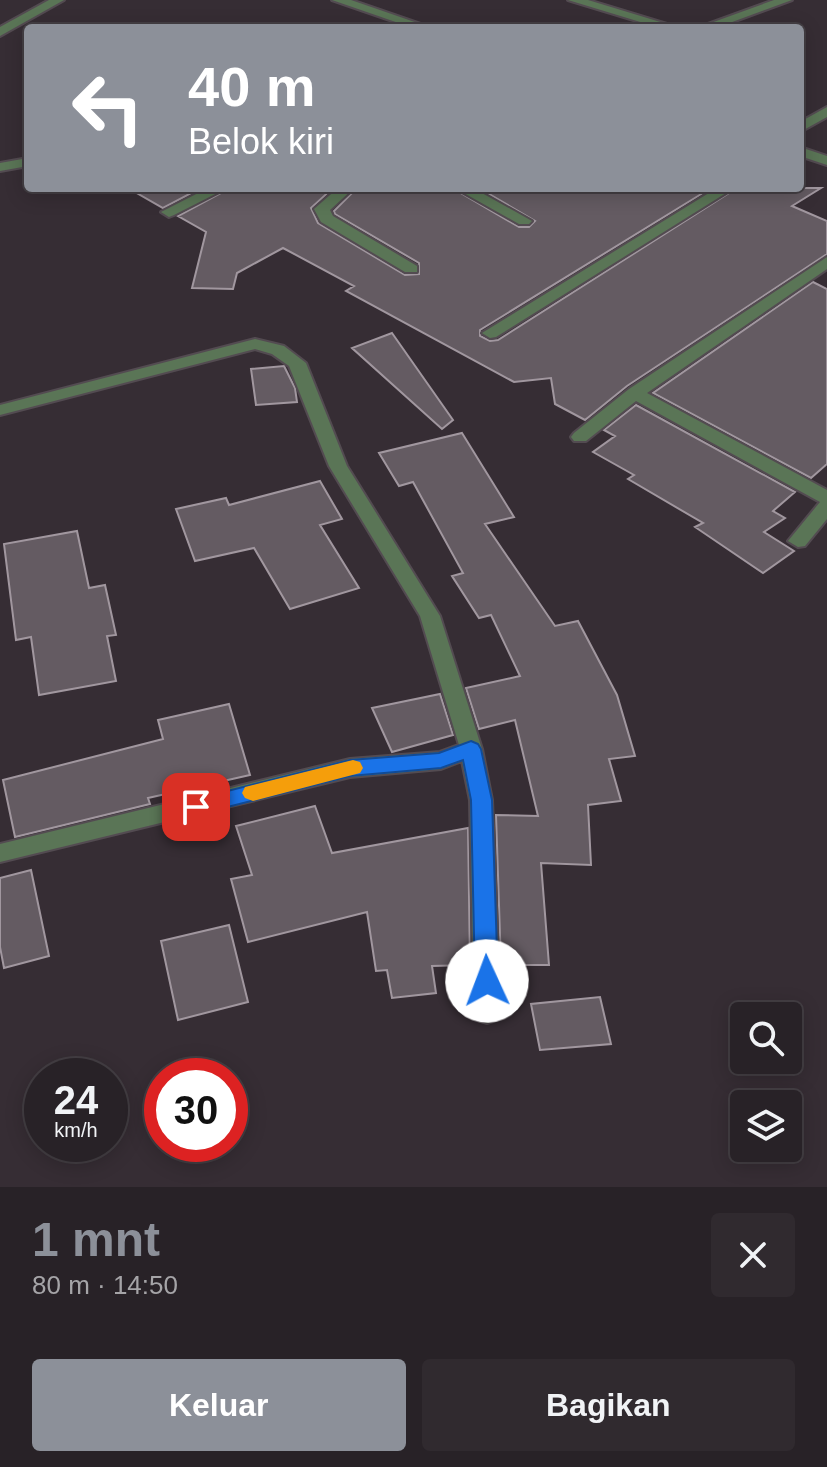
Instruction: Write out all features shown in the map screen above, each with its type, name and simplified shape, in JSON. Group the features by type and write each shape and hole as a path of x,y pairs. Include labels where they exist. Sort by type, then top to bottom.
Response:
{"street":[{"path":"0,32 58,0"},
{"path":"338,0 413,24"},
{"path":"574,0 660,24"},
{"path":"714,24 779,1"},
{"path":"804,125 827,111"},
{"path":"804,152 827,161"},
{"path":"0,167 24,163"},
{"path":"169,212 212,192"},
{"path":"342,192 322,209 326,219 411,269"},
{"path":"470,192 524,221"},
{"path":"490,333 720,192"},
{"path":"580,437 635,393 827,262"},
{"path":"0,410 255,344 278,350 297,363 338,466 430,616 471,749 481,800 487,1012"},
{"path":"635,393 827,498"},
{"path":"798,541 827,506"},
{"path":"0,853 350,768 441,760 471,749"}],"building":[{"path":"804,188 821,188 792,206 827,221 827,254 627,386 585,420 555,404 551,378 514,382 346,291 354,286 283,248 237,273 233,289 192,288 206,232 178,216 223,192 329,192 311,208 318,223 405,275 419,274 419,263 335,214 334,211 353,192 459,192 519,227 529,227 535,221 486,192 704,192 480,330 480,336 490,341 498,340 731,192 804,192"},
{"path":"135,192 193,192 163,208"},
{"path":"813,282 827,289 827,464 811,478 653,393"},
{"path":"392,333 453,420 442,429 352,348"},
{"path":"284,366 295,388 297,402 256,405 251,369"},
{"path":"636,405 795,492 773,511 785,518 764,532 794,551 763,573 695,527 703,523 628,479 634,475 593,452 615,436 604,430"},
{"path":"462,433 514,517 485,524 555,626 578,621 617,695 635,756 609,759 621,801 588,805 591,865 541,863 549,965 501,965 496,815 538,816 515,720 479,729 466,688 520,676 491,615 479,618 452,576 463,573 413,482 399,486 379,453"},
{"path":"320,481 342,519 320,525 359,588 290,609 254,548 195,561 176,509 226,498 229,505"},
{"path":"77,531 89,588 105,585 116,635 107,636 116,681 39,695 31,637 16,640 4,544"},
{"path":"440,694 453,735 392,752 372,708"},
{"path":"229,704 250,775 148,798 150,804 15,837 3,780 163,739 158,720"},
{"path":"315,806 332,853 468,828 470,965 432,966 436,993 392,998 387,970 376,971 367,912 248,942 231,879 252,875 236,826"},
{"path":"31,870 49,956 4,968 0,947 0,878"},
{"path":"229,925 248,1002 178,1020 161,941"},
{"path":"600,997 611,1044 540,1050 531,1004"}],"slow traffic":[{"path":"253,793 353,768"}],"route":[{"path":"196,807 350,768 441,760 471,749 481,800 487,981"}]}
